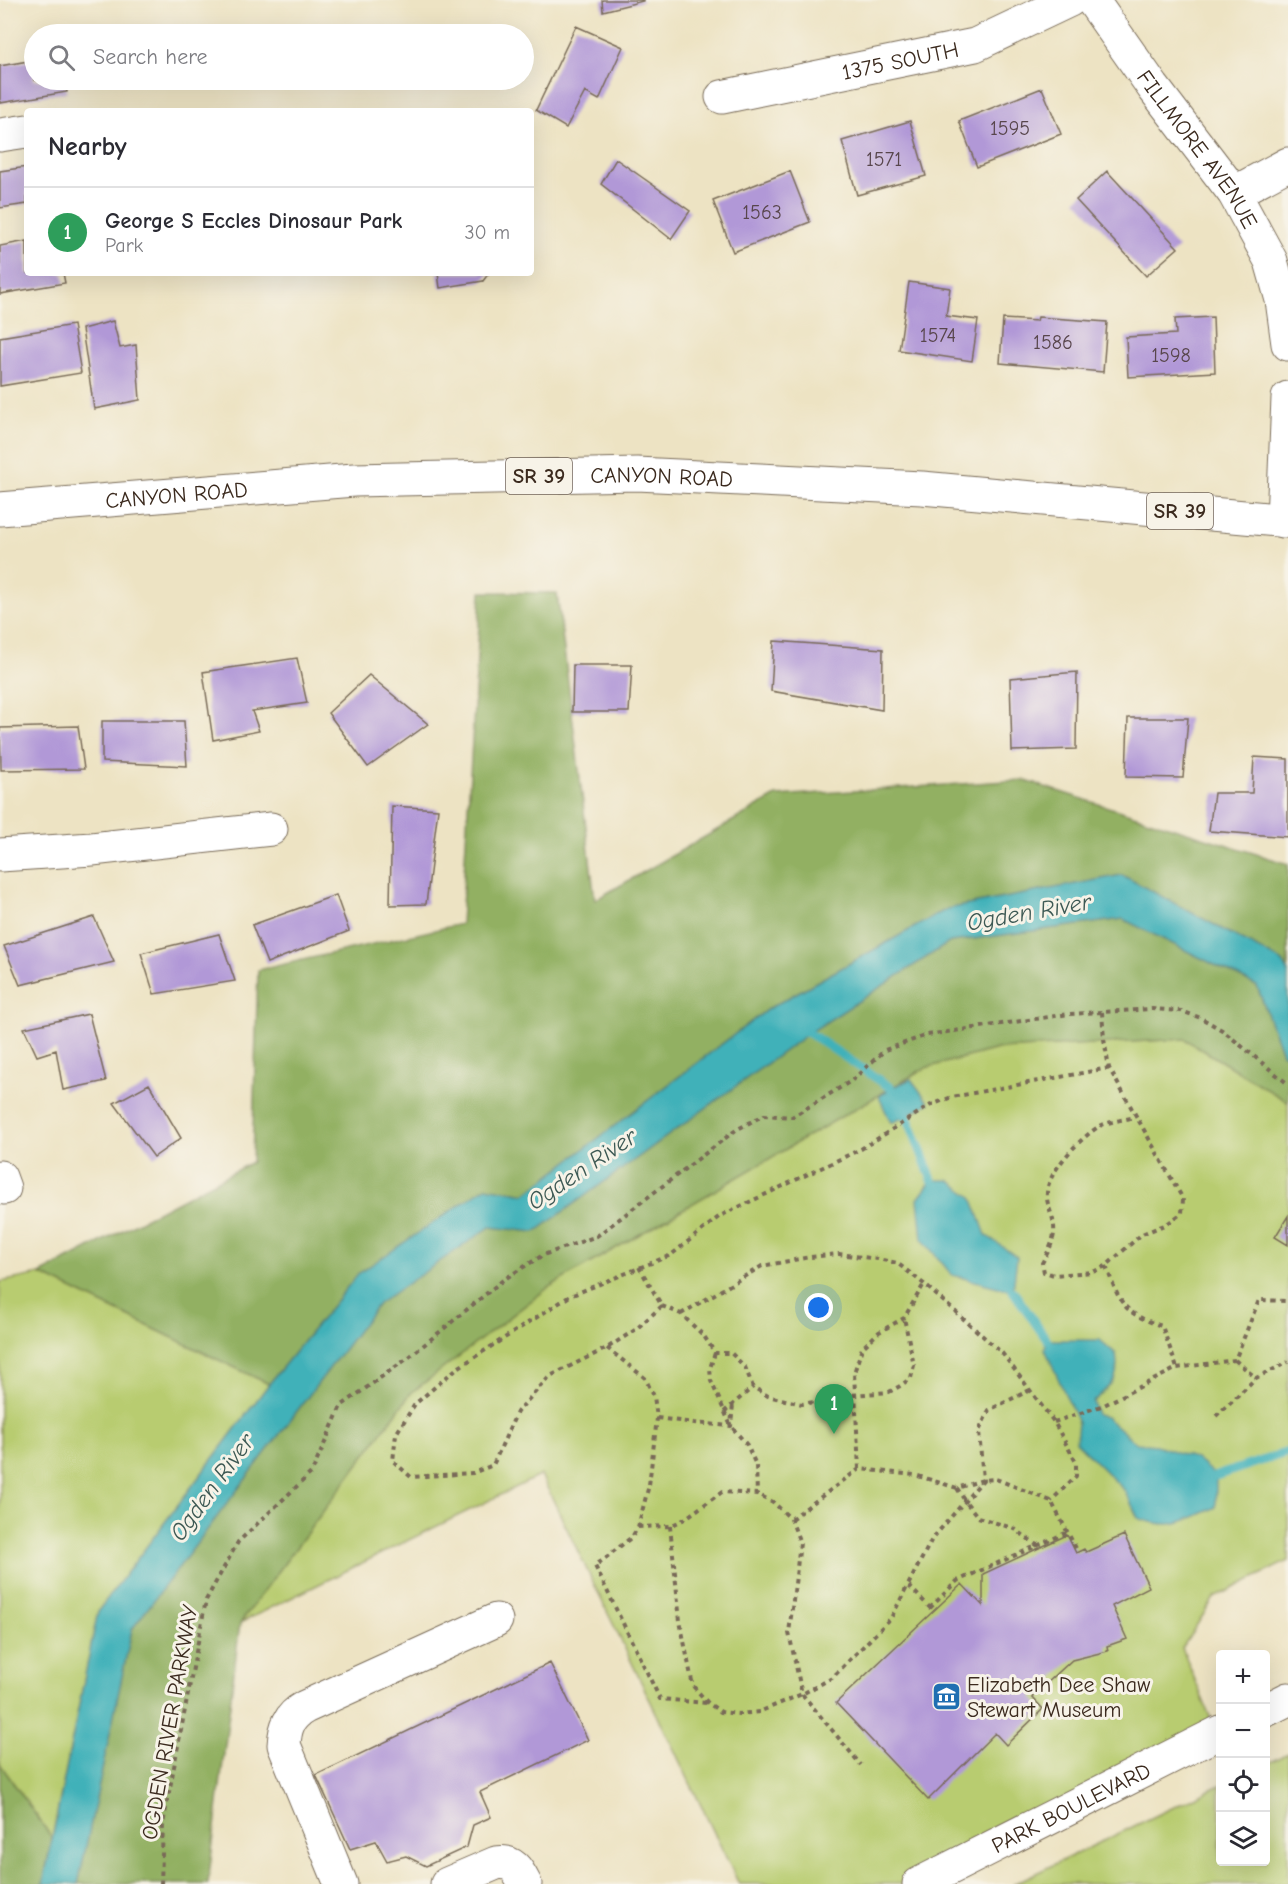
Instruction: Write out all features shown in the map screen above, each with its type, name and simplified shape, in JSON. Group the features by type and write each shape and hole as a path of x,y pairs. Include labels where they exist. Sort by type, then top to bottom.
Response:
{"street":[{"name":"1375 SOUTH","path":"722,97 975,45 1070,0"},
{"name":"FILLMORE AVENUE","path":"1092,0 1153,87 1234,193 1271,261 1282,300 1288,344"},
{"path":"0,135 24,131"},
{"path":"1234,193 1288,164"},
{"path":"1285,521 1288,398"},
{"name":"CANYON ROAD","path":"0,509 354,480 637,474 922,488 1285,521"},
{"path":"0,855 92,849 271,829"},
{"path":"341,1884 284,1744 288,1722 295,1713 305,1707 496,1620"},
{"path":"1270,1708 1288,1699"},
{"name":"PARK BOULEVARD","path":"919,1884 1216,1735"},
{"path":"447,1884 503,1862 516,1867 525,1884"}],"path":[{"name":"OGDEN RIVER PARKWAY","path":"161,1884 163,1824 206,1600 238,1542 312,1472 341,1406 408,1358 502,1280 543,1255 597,1236 736,1130 764,1115 792,1117 851,1081 885,1050 927,1035 1069,1014 1152,1009 1181,1011 1201,1018 1222,1030 1288,1084"},
{"path":"1102,1012 1109,1068 1183,1199 1182,1213 1167,1224 1142,1233 1106,1266 1093,1272 1054,1275 1044,1272 1042,1263 1054,1242 1053,1220 1046,1192 1050,1179 1078,1142 1101,1126 1136,1117"},
{"path":"662,1306 635,1330 607,1348 550,1376 517,1412 493,1465 473,1473 411,1478 393,1461 396,1434 415,1404 456,1369 570,1296 671,1255 720,1216 861,1149 931,1105 952,1097 1109,1068"},
{"path":"681,1314 762,1266 839,1254 897,1263 1002,1353 1054,1422 1076,1462 1076,1476 1050,1501"},
{"path":"1106,1266 1117,1296 1123,1305 1136,1316 1162,1326 1177,1368"},
{"path":"639,1267 662,1306 681,1314 704,1335 715,1353 710,1368 711,1381 731,1426 747,1445 756,1465 758,1494"},
{"path":"859,1469 854,1373 862,1348 879,1332 904,1318 924,1284"},
{"path":"1235,1359 1259,1300 1287,1300"},
{"path":"715,1353 731,1353 745,1366 753,1387 768,1396 802,1404 854,1395 889,1392 911,1378 914,1365 904,1318"},
{"path":"607,1348 645,1378 654,1396 657,1418 649,1485 638,1527 632,1537 595,1566 660,1699 708,1703"},
{"path":"1054,1422 1104,1405 1177,1368 1235,1359"},
{"path":"1235,1359 1256,1378"},
{"path":"1216,1416 1256,1378 1288,1362"},
{"path":"724,1412 753,1387"},
{"path":"670,1526 680,1621 693,1686 708,1703 722,1712 739,1714 759,1712 802,1694 832,1678 891,1618 932,1539 983,1479 979,1431 989,1410 1030,1390"},
{"path":"731,1426 733,1404"},
{"path":"657,1418 731,1426"},
{"path":"791,1519 859,1469 915,1475 957,1488 983,1479 996,1479 1050,1501 1078,1552"},
{"path":"957,1488 964,1501 978,1517 1015,1529 1038,1546"},
{"path":"638,1527 670,1526 683,1520 722,1492 758,1494 791,1519 800,1543 789,1634 802,1694 861,1765"},
{"path":"909,1586 932,1609 957,1581 1068,1532"}],"green space":[{"path":"481,592 557,593 595,900 776,796 1023,780 1288,864 1288,971 1283,962 1122,875 947,909 768,1009 525,1194 486,1187 358,1274 269,1384 40,1274 252,1162 258,970 461,924"},
{"path":"1123,919 1257,986 1282,1053 1288,1057 1288,1102 1185,1039 997,1049 925,1068 549,1287 411,1393 240,1623 208,1884 78,1884 132,1629 378,1304 490,1227 535,1232 809,1033 950,942"},
{"path":"1185,1039 1288,1102 1288,1561 1214,1598 1182,1648 1215,1729 903,1884 739,1884 541,1475 240,1623 411,1393 549,1287 925,1068 997,1049"},
{"path":"40,1274 269,1384 98,1611 52,1838 0,1764 0,1282"},
{"path":"1288,1753 1288,1884 1013,1884 1216,1787 1216,1866 1270,1866 1270,1762"},
{"path":"0,1764 52,1838 43,1884 0,1884"}],"water":[{"name":"Ogden River","path":"1122,875 1283,962 1288,971 1288,1057 1282,1053 1257,986 1123,919 950,942 809,1033 535,1232 490,1227 378,1304 132,1629 78,1884 43,1884 98,1611 269,1384 358,1274 486,1187 525,1194 768,1009 947,909"},
{"path":"911,1079 929,1103 891,1123 879,1097 891,1088"},
{"path":"932,1180 949,1180 972,1197 986,1235 1017,1257 1013,1291 952,1275 922,1239 918,1199"},
{"path":"1047,1340 1100,1340 1116,1354 1117,1371 1113,1381 1093,1402 1097,1415 1106,1417 1136,1443 1156,1445 1196,1459 1216,1476 1216,1507 1178,1523 1160,1524 1138,1518 1125,1491 1076,1442 1078,1423 1045,1349"}],"building":[{"path":"602,0 643,0 643,1 603,11"},
{"path":"576,26 623,47 599,100 585,92 566,128 536,110"},
{"path":"24,62 24,90 67,90 67,92 0,103 0,66"},
{"path":"1042,88 1061,134 977,167 959,121"},
{"path":"910,121 926,176 857,195 842,141"},
{"path":"616,159 690,211 671,239 601,184"},
{"path":"24,167 24,204 0,208 0,171"},
{"path":"790,171 810,222 733,252 713,201"},
{"path":"1107,171 1178,248 1146,276 1076,200"},
{"path":"24,242 24,276 64,276 65,283 0,294 0,246"},
{"path":"438,276 487,276 483,281 440,288"},
{"path":"909,282 950,288 946,316 978,320 972,361 899,350"},
{"path":"1038,317 1107,322 1103,372 1000,363 1003,319 1037,321"},
{"path":"1213,317 1215,372 1128,377 1126,337 1176,334 1175,319"},
{"path":"113,321 120,348 136,345 140,400 94,409 82,329"},
{"path":"73,325 81,373 0,386 0,337"},
{"path":"774,641 883,649 882,710 771,691"},
{"path":"297,658 307,703 252,711 259,731 213,740 203,672"},
{"path":"573,665 632,665 629,712 572,712"},
{"path":"1077,672 1076,749 1012,751 1010,678"},
{"path":"369,675 428,724 368,767 328,713"},
{"path":"1128,718 1188,718 1183,778 1126,777"},
{"path":"102,721 184,721 187,766 102,762"},
{"path":"78,726 84,769 1,770 0,728"},
{"path":"1254,757 1288,759 1288,837 1209,831 1214,793 1252,793"},
{"path":"392,806 438,809 426,904 390,905"},
{"path":"336,895 349,931 267,963 252,925"},
{"path":"94,917 114,962 20,985 4,946"},
{"path":"219,934 235,981 154,994 141,953"},
{"path":"89,1014 106,1081 63,1090 56,1050 37,1056 24,1028"},
{"path":"149,1084 181,1138 154,1157 114,1103"},
{"path":"1288,1216 1288,1245 1275,1237"},
{"path":"1067,1535 1076,1553 1084,1549 1086,1552 1124,1535 1149,1587 1112,1606 1127,1639 1107,1646 1108,1651 1072,1660 1032,1697 1043,1709 1006,1745 995,1733 928,1800 836,1703 962,1584 983,1606 983,1574"},
{"path":"550,1663 588,1740 480,1792 491,1817 473,1825 467,1847 426,1866 406,1856 387,1861 376,1841 350,1849 316,1775"}],"waterway":[{"path":"799,1031 809,1033 891,1088"},
{"path":"907,1116 932,1180"},
{"path":"1013,1291 1047,1340"},
{"path":"1216,1476 1288,1452"}],"place":[{"name":"George S Eccles Dinosaur Park","path":"834,1434"},
{"name":"Elizabeth Dee Shaw Stewart Museum","path":"946,1697"}]}
